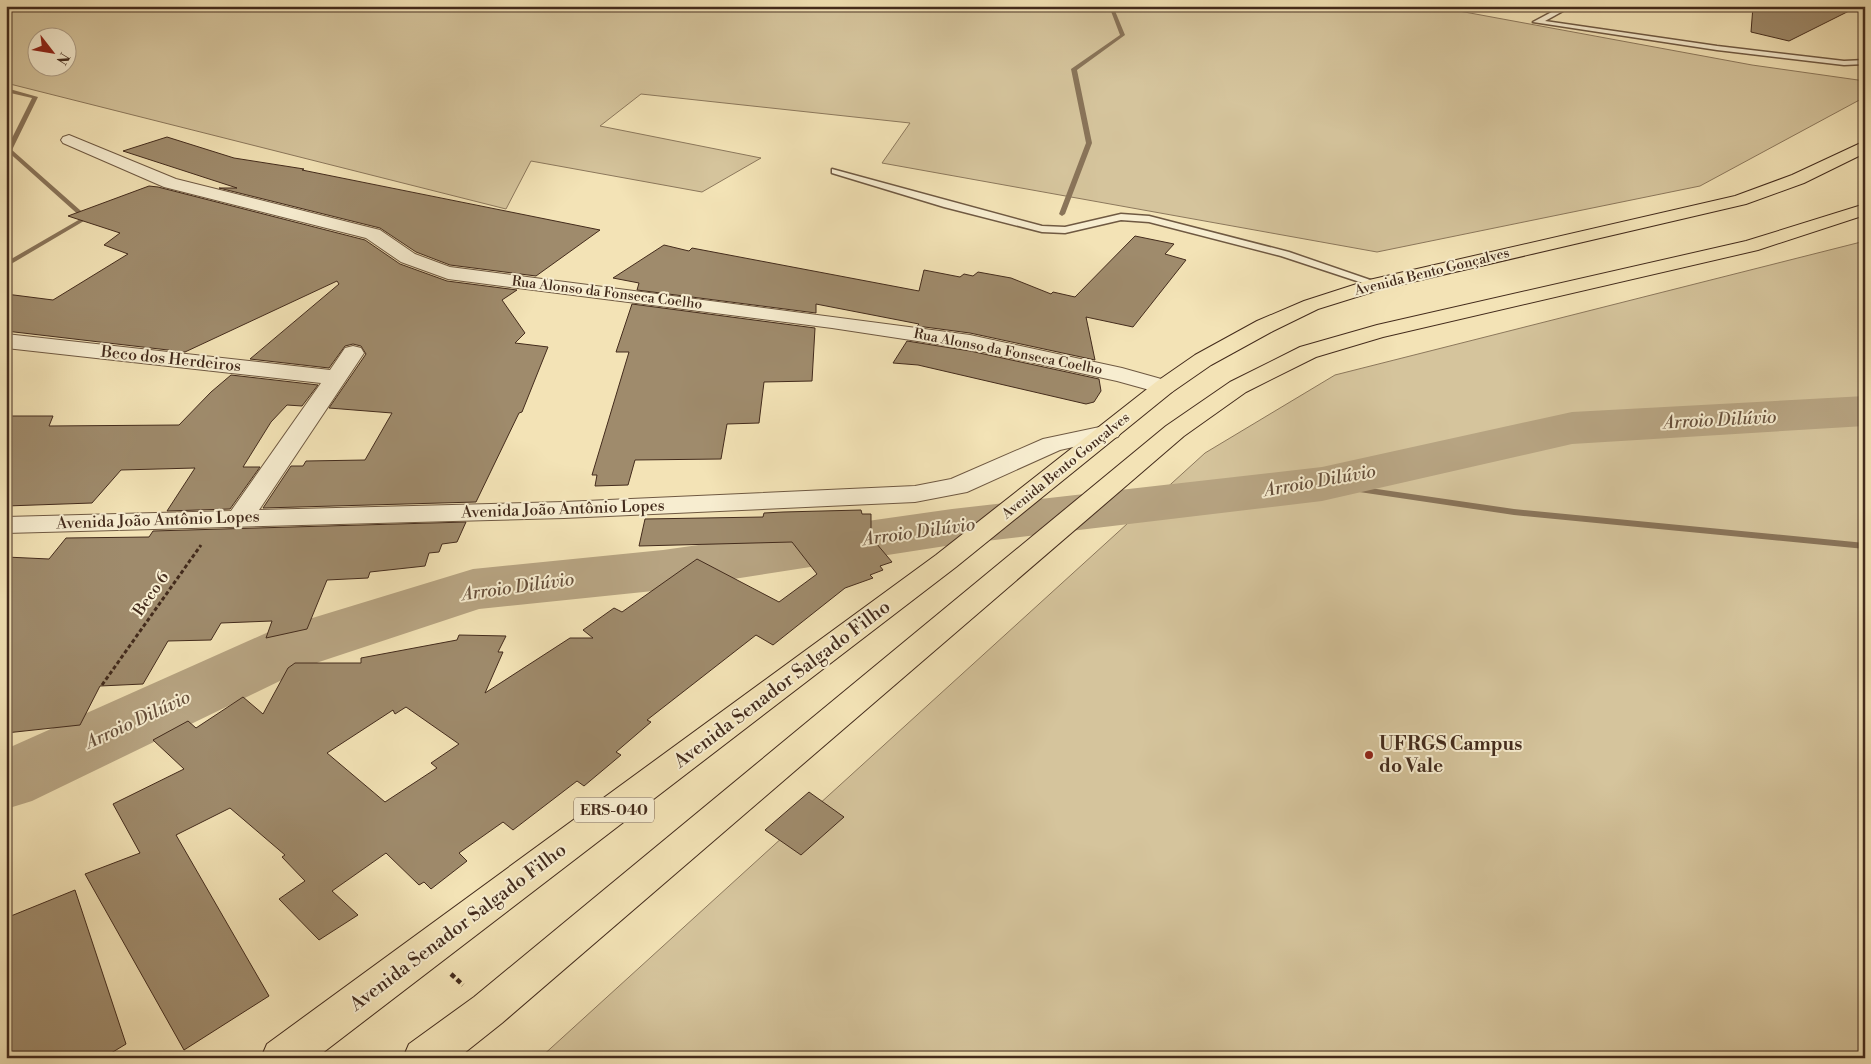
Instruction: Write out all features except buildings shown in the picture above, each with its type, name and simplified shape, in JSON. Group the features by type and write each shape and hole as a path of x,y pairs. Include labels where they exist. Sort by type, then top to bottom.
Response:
{"main road":[{"name":"Avenida Bento Gonçalves","path":"946,561 1164,386 1204,360 1266,326 1311,305 1376,284 1740,200 1798,179 1865,146"},
{"path":"424,1058 488,1010 1038,544 1175,431 1238,387 1308,352 1377,332 1751,246 1865,209"},
{"name":"Avenida Senador Salgado Filho","path":"282,1058 428,951 946,561"}],"street":[{"name":"Rua Alonso da Fonseca Coelho","path":"69,140 170,183 372,234 398,254 412,261 448,273 802,318 970,342 1164,386"},
{"name":"Beco dos Herdeiros","path":"6,341 336,378"},
{"path":"230,518 353,353"},
{"name":"Avenida João Antônio Lopes","path":"6,525 564,510 915,494 958,486 1052,444 1108,432"}],"lane":[{"path":"1569,6 1537,22 1717,48 1844,63 1865,62"},
{"path":"835,171 948,205 1042,229 1065,230 1121,217 1148,219 1284,254 1376,284"}],"path":[{"name":"Beco 6","path":"102,685 230,518"},
{"path":"428,951 488,1010"}],"shaded area":[{"path":"6,6 1432,6 1752,65 1865,81 1865,97 1700,186 1377,252 882,163 910,123 641,94 600,126 761,158 702,192 531,161 506,209 6,83"},
{"name":"UFRGS Campus do Vale","path":"1865,241 1865,1058 540,1058 1205,453 1335,375"}],"waterway":[{"path":"1062,214 1089,143 1074,69 1123,35 1111,6"},
{"path":"6,90 35,97 9,150 86,218 6,265"},
{"name":"Arroio Dilúvio","path":"6,781 296,646 473,589 663,570 952,527 1322,484 1572,428 1865,411"},
{"path":"1322,484 1514,512 1865,546"}],"place":[{"name":"UFRGS Campus do Vale","path":"1369,755"}]}
